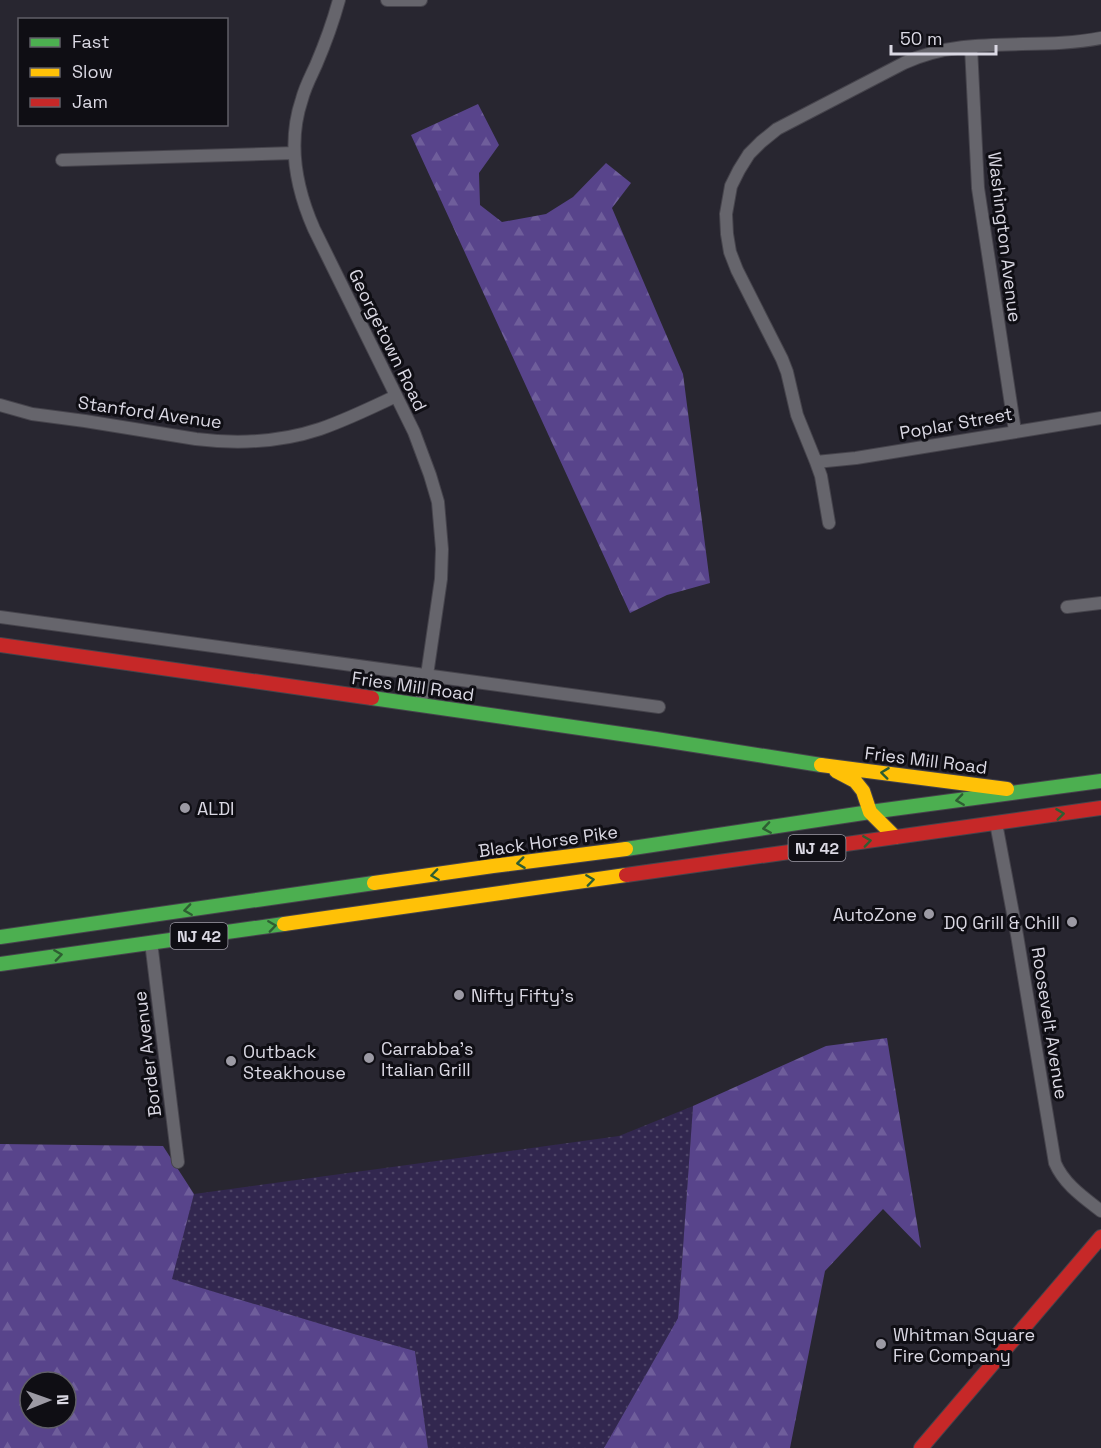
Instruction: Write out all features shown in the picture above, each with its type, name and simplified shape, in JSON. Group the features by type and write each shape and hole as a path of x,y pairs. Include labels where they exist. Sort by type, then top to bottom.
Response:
{"main road":[{"name":"Fries Mill Road","path":"0,645 659,739 822,765 1026,791"},
{"name":"Fries Mill Road","path":"822,765 855,782 863,791 870,812 895,837"},
{"name":"Black Horse Pike","path":"0,937 1101,781"},
{"name":"NJ 42","path":"0,964 1101,808"},
{"path":"399,908 401,901 407,895 417,890 480,877 493,866"},
{"path":"187,937 248,920 252,901"},
{"path":"921,1448 1101,1237"}],"street":[{"name":"Georgetown Road","path":"339,0 325,43 302,99 295,132 296,174 314,229 414,432 435,491 442,564 427,675 420,705"},
{"path":"387,0 421,0"},
{"path":"829,522 824,490 816,462 797,415 787,372 730,252 726,213 731,186 744,161 754,148 786,123 913,59 930,53 971,47 1068,43 1101,38"},
{"name":"Washington Avenue","path":"971,47 978,188 1015,431"},
{"path":"62,160 294,153"},
{"name":"Stanford Avenue","path":"0,405 32,414 196,439 247,441 282,438 320,429 396,396"},
{"name":"Poplar Street","path":"816,462 856,458 1101,418"},
{"path":"1067,607 1101,603"},
{"name":"Fries Mill Road","path":"0,617 659,707"},
{"name":"Roosevelt Avenue","path":"996,823 1055,1163 1059,1173 1068,1184 1101,1211"},
{"name":"Border Avenue","path":"151,942 178,1162"}],"shaded area":[{"path":"693,1106 678,1318 604,1448 428,1448 415,1351 171,1279 194,1194 619,1136"}],"green space":[{"path":"478,104 499,145 479,173 480,205 502,222 546,214 573,197 606,163 631,183 612,208 683,374 710,583 667,595 630,613 411,135"},
{"path":"887,1038 921,1248 883,1209 825,1271 790,1448 604,1448 678,1318 693,1106 826,1046"},
{"path":"0,1144 163,1146 194,1194 172,1279 415,1351 428,1448 0,1448"}],"traffic: fast":[{"path":"372,698 821,765"},
{"path":"626,849 870,812 1101,781"},
{"path":"0,937 374,883"},
{"path":"0,964 284,924"}],"traffic: slow":[{"path":"821,765 1007,789"},
{"path":"836,771 855,781 863,791 870,812 895,837"},
{"path":"374,883 626,849"},
{"path":"284,924 626,875"}],"traffic: jam":[{"path":"0,645 372,698"},
{"path":"626,875 1101,808"},
{"path":"921,1448 1101,1237"}],"place":[{"name":"ALDI","path":"185,808"},
{"name":"AutoZone","path":"929,914"},
{"name":"DQ Grill & Chill","path":"1072,922"},
{"name":"Nifty Fifty's","path":"459,995"},
{"name":"Carrabba's Italian Grill","path":"369,1058"},
{"name":"Outback Steakhouse","path":"231,1061"},
{"name":"Whitman Square Fire Company","path":"881,1344"}]}
